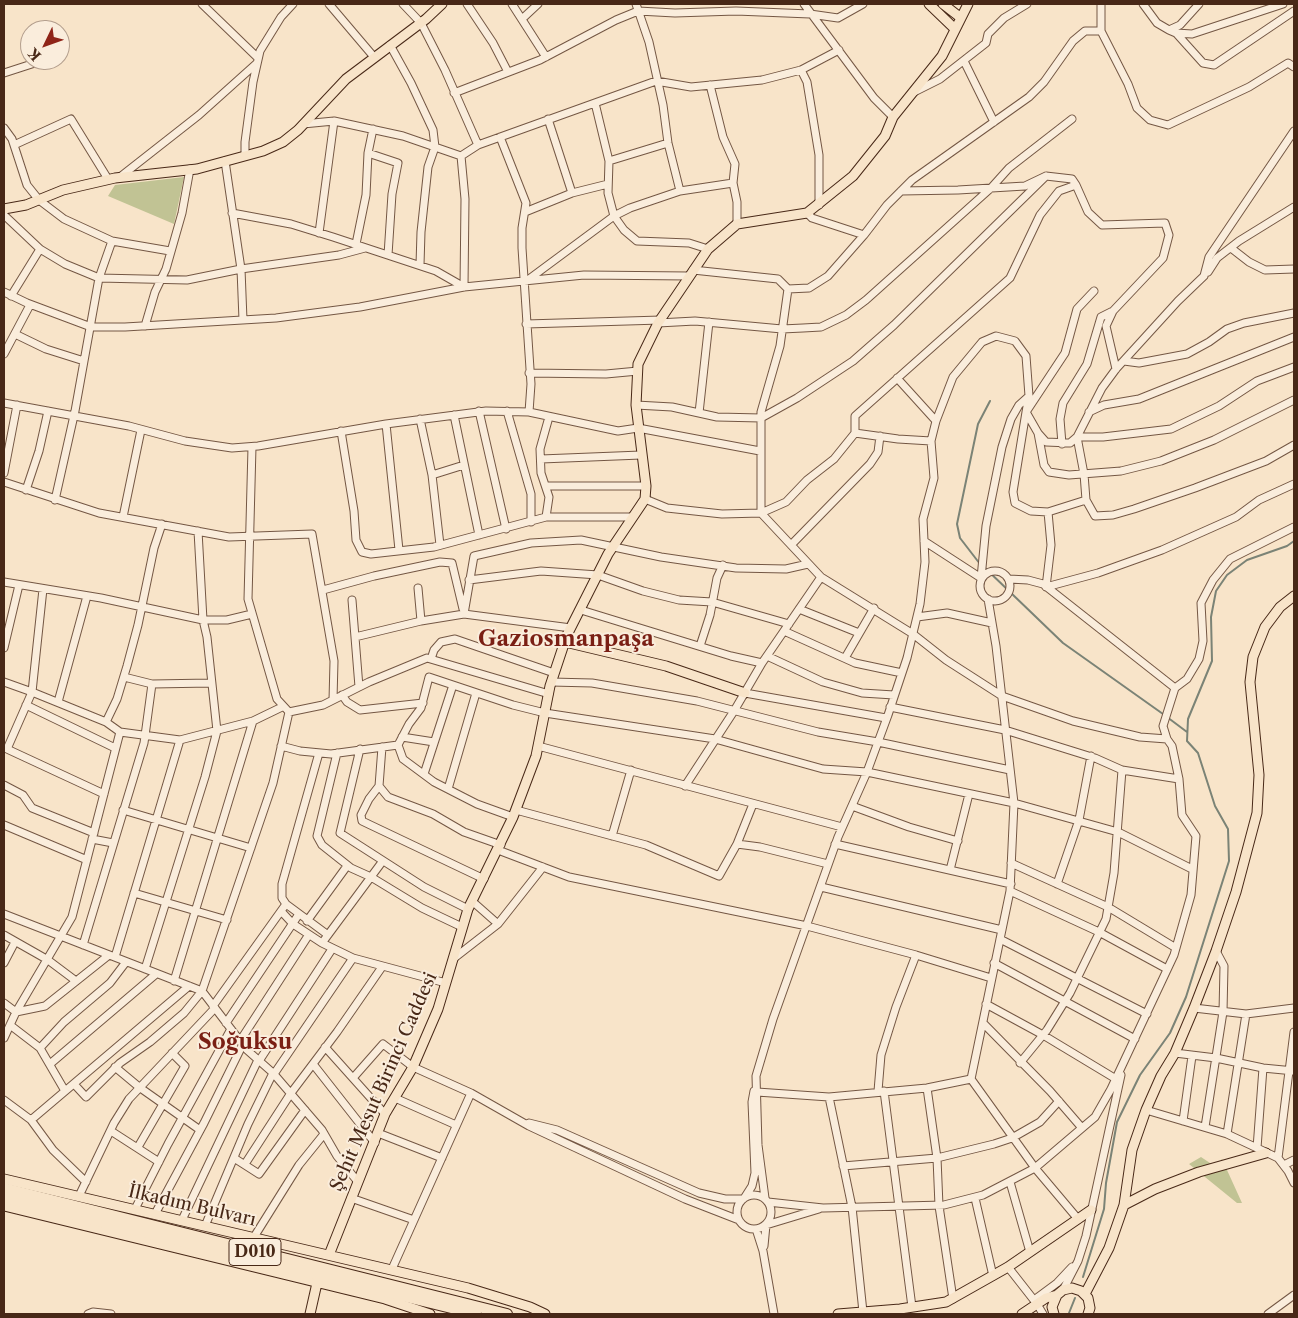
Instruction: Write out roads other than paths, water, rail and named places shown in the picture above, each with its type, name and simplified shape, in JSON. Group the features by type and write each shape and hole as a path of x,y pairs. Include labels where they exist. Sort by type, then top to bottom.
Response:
{"highway":[{"name":"İlkadım Bulvarı","path":"4,1188 507,1314"},
{"name":"İlkadım Bulvarı","path":"4,1198 476,1314"}],"main road":[{"path":"4,210 39,200 64,190 108,179 190,169 245,156 283,142 303,124 346,78 421,23 442,4"},
{"path":"929,4 955,29"},
{"path":"943,4 961,18"},
{"path":"645,499 646,486 636,405 638,364 660,322 691,273 708,249 737,224 807,213 853,176 885,136 893,117 942,56 968,4"},
{"name":"Şehit Mesut Birinci Caddesi","path":"329,1255 385,1114 413,1067 446,984 470,905 515,813 538,746 548,694 565,642 614,546 645,499"},
{"path":"1085,1294 1109,1248 1124,1205 1132,1150 1146,1110 1161,1076 1175,1053 1216,951 1257,813 1260,775 1250,682 1253,657 1265,627 1280,607 1294,596"},
{"path":"565,642 666,666 745,693"},
{"path":"1124,1205 1155,1189 1261,1150"},
{"name":"İlkadım Bulvarı","path":"4,1179 392,1269 468,1288 530,1307 545,1314"},
{"path":"4,1206 385,1299 430,1314"},
{"path":"838,1314 946,1302 993,1276 1091,1210"},
{"path":"310,1314 317,1283"},
{"path":"1022,1314 1036,1302 1072,1288 1085,1294 1089,1303 1089,1314"},
{"path":"1054,1314 1052,1307 1060,1293"}],"street":[{"path":"245,156 245,142 260,51 281,17 293,4"},
{"path":"329,4 374,57"},
{"path":"404,4 421,23 478,145"},
{"path":"467,4 493,43 508,72"},
{"path":"512,4 546,57"},
{"path":"522,19 538,4"},
{"path":"804,4 874,98 893,117"},
{"path":"454,93 546,57 637,7 675,13 736,10 810,14 838,18 863,4"},
{"path":"914,92 940,79 986,44 988,34 1004,18 1027,4"},
{"path":"1101,4 1101,31 1128,84 1137,108 1150,120 1168,126 1249,88 1288,63 1294,67"},
{"path":"1143,4 1157,23 1173,32 1203,63 1214,64 1294,11"},
{"path":"1173,32 1199,4"},
{"path":"1173,32 1192,34 1284,4"},
{"path":"208,6 258,60"},
{"path":"637,7 649,42 656,81 663,105 668,143 680,191"},
{"path":"788,290 809,288 828,276 901,191 938,159 1029,97 1044,82 1073,41 1086,31 1101,31"},
{"path":"390,46 434,130 435,147 428,167 421,232 420,265"},
{"path":"460,156 478,145 656,81 691,87 762,80 801,70 839,50"},
{"path":"120,177 199,115 258,60"},
{"path":"964,61 994,122"},
{"path":"4,73 20,68"},
{"path":"801,70 807,82 819,155 819,205"},
{"path":"710,85 723,137 735,164 733,183 737,202 737,224"},
{"path":"596,104 609,160 608,184 614,216 632,238 637,241 689,244 708,249"},
{"path":"14,144 71,119 108,179"},
{"path":"548,119 572,193"},
{"path":"526,324 709,322 782,329 821,327 846,315 866,300 991,188 1009,168 1072,119"},
{"path":"303,124 334,121 373,129 460,156"},
{"path":"319,232 334,121"},
{"path":"4,128 14,144 27,186 39,200 64,219 112,241 170,251"},
{"path":"356,244 366,195 368,153 373,129"},
{"path":"1204,276 1209,257 1294,131"},
{"path":"500,137 526,204 522,238 529,374 529,412"},
{"path":"609,160 668,143"},
{"path":"368,153 398,164 392,194 388,255"},
{"path":"460,156 464,199 464,287"},
{"path":"225,161 241,269 242,320"},
{"path":"145,326 182,213 190,169"},
{"path":"901,191 1025,186 1046,176 1072,179 1088,212 1102,225 1165,222 1169,235 1163,258 1113,311 1106,326 1116,370"},
{"path":"636,405 672,407 717,417 761,418 797,398 853,361 901,318 1046,176"},
{"path":"525,282 614,216 630,208 680,191 733,183"},
{"path":"525,212 572,193 608,184"},
{"path":"645,499 667,508 722,514 761,513 786,502 807,480 834,459 856,434 855,416 1010,278 1040,215 1060,191 1076,185"},
{"path":"1026,412 1038,433 1046,442 1070,443 1077,437 1088,412 1102,388 1116,370 1178,301 1204,276 1218,258 1294,206"},
{"path":"232,213 291,224 319,232 436,271 464,287"},
{"path":"807,213 812,218 864,235"},
{"path":"4,215 40,249 65,264 99,278 187,280 241,269 293,263 365,248"},
{"path":"55,500 75,415 99,278 112,241"},
{"path":"1231,248 1264,270 1294,269"},
{"path":"40,249 7,294 30,305 91,327 145,326 242,320 360,307 464,287 584,275 691,273 778,279 788,290"},
{"path":"788,290 782,329 761,418 760,452 763,471 761,513 821,577 874,608 967,674 1002,696 1073,721 1140,737 1167,739"},
{"path":"1026,412 1064,353 1077,309 1094,291"},
{"path":"4,354 30,305"},
{"path":"1062,444 1060,419 1063,403 1087,364 1102,316 1113,311"},
{"path":"1124,361 1139,363 1187,354 1227,329 1244,323 1294,313"},
{"path":"699,413 709,322"},
{"path":"15,334 46,349 84,361"},
{"path":"739,1220 737,1208 752,1186 756,1173 752,1102 773,1020 835,844 867,772 878,742 902,673 913,634 925,562 923,519 934,478 931,441 936,421 953,377 982,342 996,336 1015,341 1026,356 1029,396 1013,492 1015,502 1031,511 1048,512 1086,500"},
{"path":"1088,412 1104,405 1139,398 1176,385 1217,366 1294,336"},
{"path":"1077,437 1112,437 1171,429 1219,406 1257,381 1294,367"},
{"path":"529,374 606,374 638,371"},
{"path":"897,378 936,421"},
{"path":"981,578 993,570 1002,572 1009,579 1010,588 1006,597 997,601 988,599 981,592 981,578 986,526 1002,447 1011,420 1019,405 1029,396"},
{"path":"1038,433 1044,465 1048,472 1068,475 1121,472 1161,461 1214,440 1294,400"},
{"path":"4,403 75,415 216,446 252,446 420,419 479,412 507,411 529,412 618,431 638,428 760,452"},
{"path":"4,473 17,405"},
{"path":"26,490 39,452 48,411"},
{"path":"507,411 531,494 531,522"},
{"path":"479,412 506,528"},
{"path":"454,415 479,535"},
{"path":"546,518 549,497 541,473 540,449 549,417"},
{"path":"420,419 432,475 440,545"},
{"path":"386,424 399,550"},
{"path":"123,517 142,430"},
{"path":"341,431 356,540 362,552 371,554 440,545 546,518 632,517"},
{"path":"856,434 931,441"},
{"path":"791,545 870,464 878,452 880,436"},
{"path":"1077,437 1084,474 1086,500 1095,516 1120,513 1266,461 1294,445"},
{"path":"74,1084 86,1097 115,1067 184,1013 202,991 273,783 286,710 277,699 248,599 252,446"},
{"path":"541,458 641,455"},
{"path":"432,475 464,465"},
{"path":"4,482 100,513 229,537 312,534 334,662 333,700"},
{"path":"1046,587 1098,573 1162,550 1236,517 1258,500 1294,484"},
{"path":"546,486 646,486"},
{"path":"1046,587 1051,545 1048,512"},
{"path":"106,722 124,677 154,548 162,524"},
{"path":"512,1118 557,1130 699,1193 725,1199 744,1198 754,1194 767,1200 823,1208 898,1205 939,1206 975,1198 1035,1168 1095,1117 1123,1065 1176,948 1191,895 1196,836 1182,815 1179,779 1172,746 1167,739 1163,726 1175,688 1187,679 1199,659 1203,641 1201,603 1213,580 1230,559 1294,527"},
{"path":"145,969 189,829 217,731 207,637 203,620 198,531"},
{"path":"464,614 474,556 531,543 581,540 661,557 723,565 786,569 808,564"},
{"path":"924,541 981,578"},
{"path":"323,590 374,576 440,562 452,564 464,614"},
{"path":"700,646 717,578 723,565"},
{"path":"470,580 541,571 598,575 643,591 678,600 712,602 789,624"},
{"path":"685,786 734,711 764,660 821,577"},
{"path":"1009,579 1028,580 1046,587 1175,688"},
{"path":"4,582 87,596 203,620 227,620 252,614"},
{"path":"4,648 18,585"},
{"path":"418,588 421,621"},
{"path":"43,589 32,692 5,748 104,794"},
{"path":"58,702 87,596"},
{"path":"988,599 1002,696 1014,803 1010,887 971,1080 1035,1168 1078,1219"},
{"path":"352,600 359,687"},
{"path":"845,658 874,608"},
{"path":"799,609 859,633"},
{"path":"580,610 731,656 764,660 822,682 862,693 894,694"},
{"path":"917,617 947,613 992,623"},
{"path":"354,637 421,621 464,614 571,628"},
{"path":"784,631 855,663 902,673"},
{"path":"431,659 434,650 441,642 455,639 553,677 696,700 818,732 878,742 1010,770"},
{"path":"4,682 106,722 120,732 180,740 253,721 286,710 323,706 359,687 427,658 548,694"},
{"path":"753,804 731,859 719,876 646,845 477,804 448,789 403,759 398,745 423,703 429,676 476,693 545,713 715,739 822,768 867,772 1014,803 1118,832 1192,869"},
{"path":"124,677 152,684 211,683"},
{"path":"83,945 146,735 152,684"},
{"path":"424,774 452,685"},
{"path":"448,789 476,693"},
{"path":"745,693 886,718"},
{"path":"342,695 347,702 360,710 423,703"},
{"path":"26,705 116,748"},
{"path":"890,708 1005,730 1091,756 1122,770 1179,779"},
{"path":"174,981 253,721"},
{"path":"4,1038 16,1012 62,937 72,917 120,732"},
{"path":"402,737 434,742"},
{"path":"4,1003 16,1012 44,1006 112,956 134,894 180,740"},
{"path":"281,746 300,752 337,753 398,745"},
{"path":"538,746 842,827"},
{"path":"382,747 378,786 361,815 362,821 484,879"},
{"path":"360,749 340,833 424,888 470,905 498,924"},
{"path":"319,753 282,884 282,898 286,904 307,921 328,935"},
{"path":"337,753 317,836 322,845 347,866 371,877 422,908 462,927"},
{"path":"1056,884 1079,820 1091,756"},
{"path":"612,836 631,770"},
{"path":"1020,1063 1043,1034 1065,1001 1106,919 1118,832 1122,770"},
{"path":"4,785 23,795 32,808 93,836 114,843"},
{"path":"378,786 388,798 433,814 464,832 569,877 807,926 916,955 991,978"},
{"path":"950,870 969,794"},
{"path":"852,806 909,827 958,841"},
{"path":"123,810 252,848"},
{"path":"4,826 87,860"},
{"path":"737,844 760,847 828,864"},
{"path":"835,844 950,870 1010,887 1168,969"},
{"path":"322,943 382,862"},
{"path":"1011,863 1108,907 1176,948"},
{"path":"307,921 347,866"},
{"path":"453,959 498,924 543,867"},
{"path":"821,887 1002,930"},
{"path":"134,894 197,910 227,920"},
{"path":"80,1196 110,1131 139,1087 214,1007 286,904"},
{"path":"281,911 292,924 308,936 332,949 382,967 446,984"},
{"path":"4,914 202,991 241,1043 274,1073 305,1110 324,1134 336,1156 358,1182"},
{"path":"135,1209 229,1026 299,914"},
{"path":"4,935 48,960 76,981"},
{"path":"155,1214 200,1130 241,1043 308,936"},
{"path":"1000,939 1147,1014"},
{"path":"4,963 16,942"},
{"path":"182,1220 259,1060 332,949"},
{"path":"1205,1127 1223,1012 1224,966 1216,951"},
{"path":"912,1307 893,1163 881,1091 881,1055 896,1007 916,955"},
{"path":"205,1226 234,1158 274,1073 353,958"},
{"path":"40,1048 64,1022 110,983 126,962"},
{"path":"994,963 1135,1039"},
{"path":"245,1164 290,1093 326,1047 382,967"},
{"path":"50,1064 156,974"},
{"path":"31,1120 189,986"},
{"path":"986,1004 1043,1034 1116,1079"},
{"path":"1194,1008 1246,1014 1294,1008"},
{"path":"1228,1134 1246,1014"},
{"path":"983,1023 1059,1101 1082,1128"},
{"path":"10,1025 40,1048 65,1091"},
{"path":"1278,1158 1292,1071 1294,1032"},
{"path":"353,1078 383,1044 413,1067 471,1093 512,1118 685,1199 739,1220 746,1227 756,1229 823,1208"},
{"path":"326,1047 385,1114"},
{"path":"138,1147 185,1066 172,1053"},
{"path":"1175,1053 1292,1071"},
{"path":"1183,1120 1192,1056"},
{"path":"313,1064 374,1143"},
{"path":"1060,1293 1078,1261 1086,1236 1115,1112 1123,1065"},
{"path":"115,1067 139,1087 200,1130"},
{"path":"1261,1150 1264,1068"},
{"path":"757,1092 829,1098 881,1091 927,1088 971,1080"},
{"path":"756,1081 758,1145 771,1216 766,1225 763,1251"},
{"path":"927,1088 936,1158 939,1206 952,1298"},
{"path":"392,1269 471,1093"},
{"path":"395,1098 456,1125"},
{"path":"829,1098 852,1207 863,1312"},
{"path":"4,1100 31,1120 54,1150 86,1182"},
{"path":"843,1166 936,1158 1012,1138 1040,1122 1059,1101"},
{"path":"234,1158 259,1174 305,1110"},
{"path":"1146,1110 1228,1134 1278,1158 1294,1183"},
{"path":"110,1131 138,1147 138,1150 158,1162"},
{"path":"378,1133 442,1158"},
{"path":"254,1237 299,1165 324,1134"},
{"path":"1284,1165 1294,1160"},
{"path":"1010,1182 1030,1252"},
{"path":"351,1198 414,1220"},
{"path":"975,1198 993,1276"},
{"path":"756,1229 763,1251 774,1314"},
{"path":"1036,1302 1078,1261"},
{"path":"1008,1266 1036,1302 1042,1314"},
{"path":"1268,1314 1294,1295"},
{"path":"88,1314 93,1312 111,1314"}],"waterway":[{"path":"980,564 960,538 957,524 978,424 990,401"},
{"path":"1083,1277 1104,1209 1106,1183 1117,1122 1140,1075 1170,1033 1186,997 1229,861 1228,829 1215,806 1198,753 1187,741 1188,719 1212,661 1211,617 1216,591 1227,575 1247,560 1287,546 1294,541"},
{"path":"984,567 1063,643 1163,714"},
{"path":"1167,717 1187,732"},
{"path":"1069,1313 1075,1298"}],"district":[{"name":"Gaziosmanpaşa","path":"566,640"},
{"name":"Soğuksu","path":"245,1043"}]}
